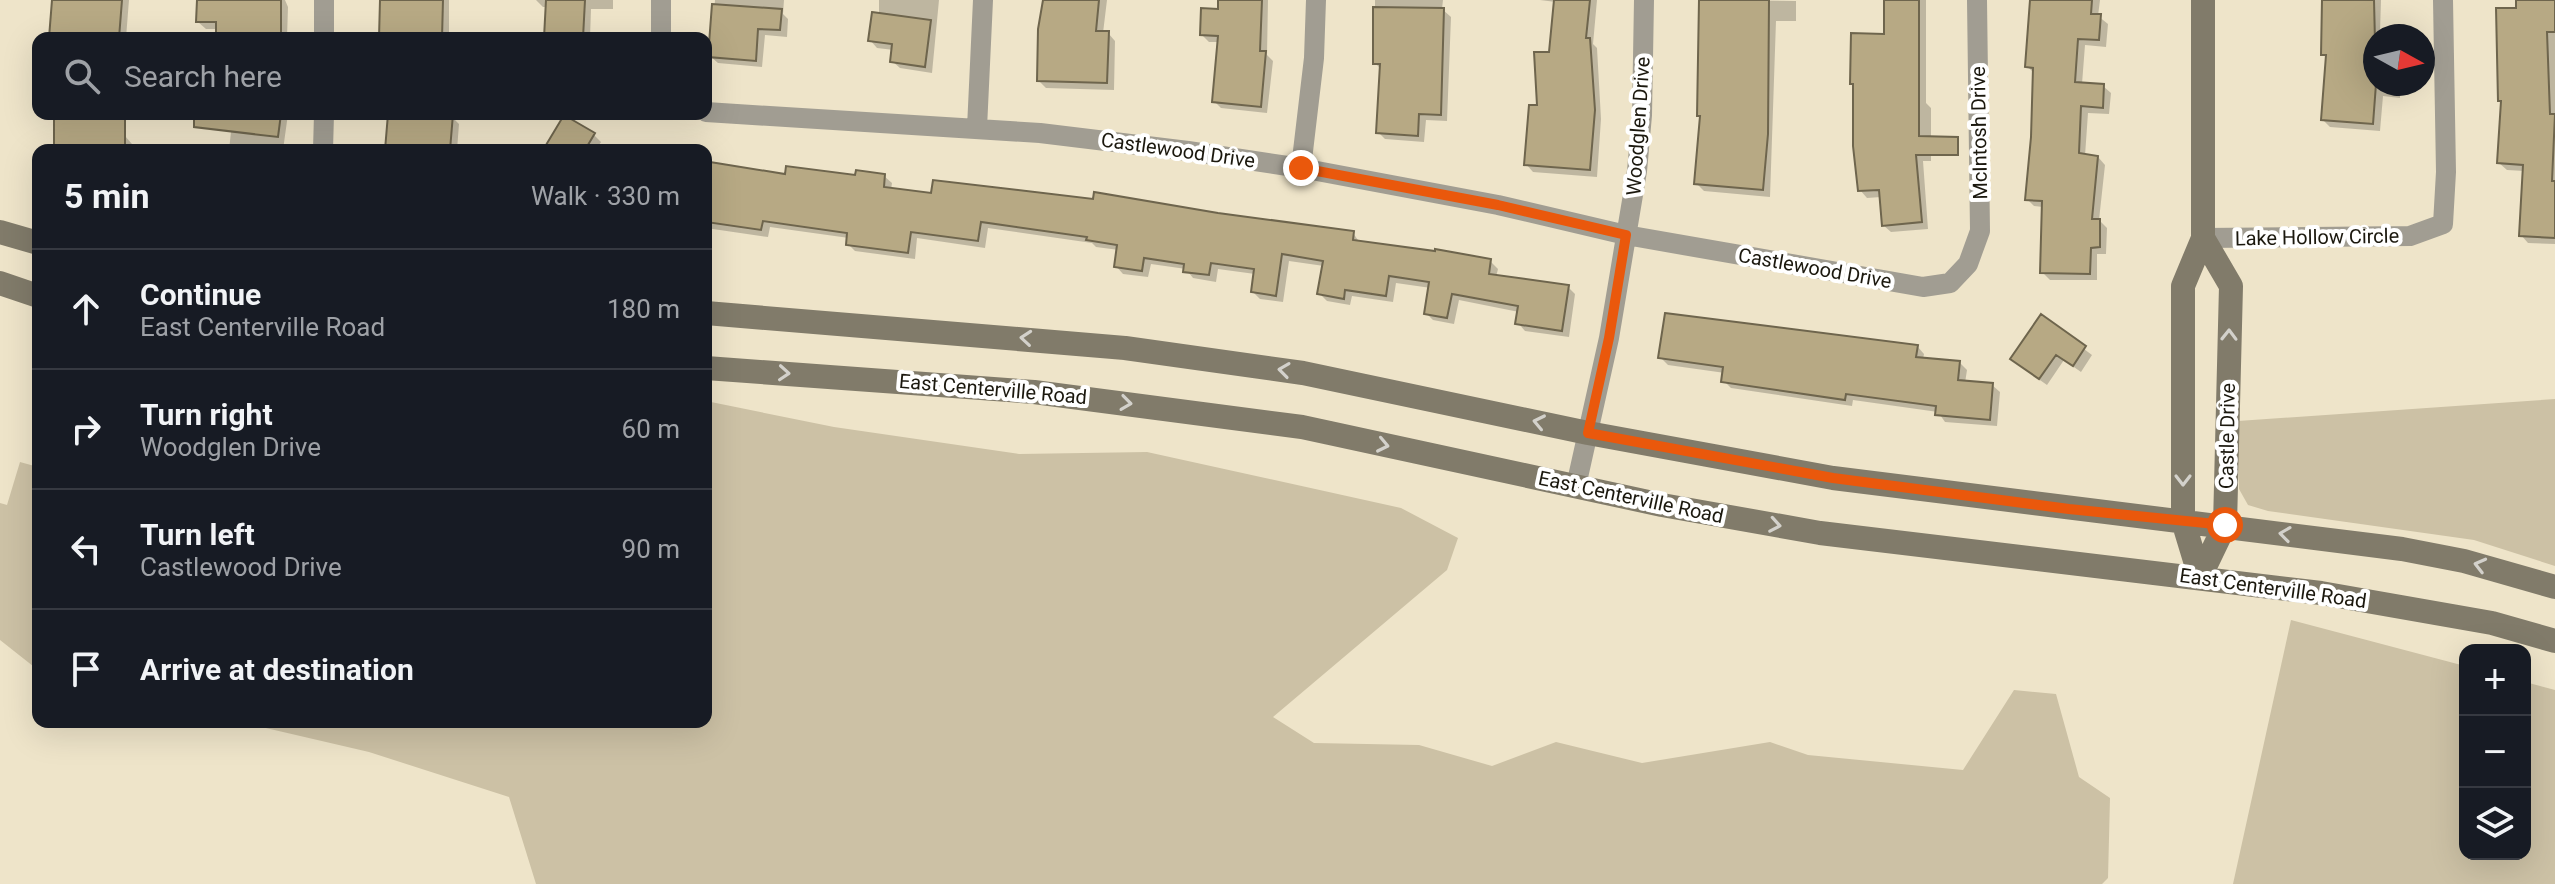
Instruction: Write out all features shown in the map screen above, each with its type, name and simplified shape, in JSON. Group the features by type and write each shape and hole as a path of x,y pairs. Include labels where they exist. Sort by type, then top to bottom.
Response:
{"main road":[{"path":"2200,577 2183,521 2183,286 2203,238 2203,0"},
{"path":"0,232 32,241"},
{"name":"Castle Drive","path":"2200,577 2225,525 2231,286 2203,238"},
{"path":"0,283 32,294"},
{"path":"712,314 1125,348 1303,373 1588,433 1833,478 2402,549 2464,561 2555,587"},
{"name":"East Centerville Road","path":"712,368 864,378 1120,402 1302,427 1662,505 1820,533 2200,577 2415,608 2492,623 2555,641"}],"street":[{"path":"324,0 324,32"},
{"path":"661,0 661,32"},
{"path":"977,128 983,0"},
{"path":"1301,168 1314,58 1316,0"},
{"name":"Woodglen Drive","path":"1576,486 1609,338 1636,183 1641,129 1644,0"},
{"name":"McIntosh Drive","path":"1968,264 1980,231 1977,0"},
{"name":"Lake Hollow Circle","path":"2203,238 2410,236 2443,224 2446,172 2443,0"},
{"name":"Castlewood Drive","path":"712,112 977,128 1108,140 1301,168 1498,205 1626,235 1923,287 1950,283 1968,264"},
{"path":"323,144 324,120"}],"shaded area":[{"path":"2555,399 2555,566 2474,540 2268,511 2248,505 2239,489 2238,421"},
{"path":"712,402 834,427 1019,454 1147,452 1401,508 1458,538 1447,570 1273,717 1314,743 1419,745 1492,766 1556,742 1642,763 1770,742 1808,755 1963,770 2014,690 2056,694 2079,777 2110,798 2108,878 2102,884 536,884 509,797 369,752 266,728 712,728"},
{"path":"20,462 32,465 32,665 0,640 0,503 7,505"},
{"path":"2291,620 2459,664 2459,860 2531,860 2531,684 2555,690 2555,884 2233,884"}],"building":[{"path":"52,0 122,0 119,32 49,32"},
{"path":"197,0 281,0 281,32 216,32 216,22 196,22"},
{"path":"380,0 443,0 442,32 379,32"},
{"path":"546,0 585,0 583,32 544,32"},
{"path":"1043,0 1099,0 1096,31 1109,31 1107,83 1037,81 1038,29"},
{"path":"1218,0 1262,0 1260,51 1266,51 1261,107 1212,102 1218,36 1200,35 1201,8 1218,9"},
{"path":"1554,0 1590,0 1586,38 1590,38 1595,110 1590,170 1524,165 1529,105 1537,105 1534,52 1549,52"},
{"path":"1699,0 1769,0 1768,134 1763,190 1694,184 1700,116 1697,116"},
{"path":"1884,0 1919,0 1919,136 1958,137 1958,155 1916,155 1922,222 1882,226 1879,190 1858,191 1853,146 1853,84 1850,84 1851,33 1884,34"},
{"path":"2030,0 2092,0 2091,14 2101,14 2099,40 2078,39 2075,82 2104,84 2103,108 2081,106 2079,153 2098,156 2092,219 2100,219 2100,247 2091,248 2090,274 2040,273 2042,201 2025,200 2033,68 2025,67"},
{"path":"2322,0 2374,0 2375,24 2363,24 2363,96 2375,96 2373,124 2321,120 2326,55 2321,55"},
{"path":"2516,0 2555,0 2555,32 2547,32 2550,114 2555,114 2552,181 2555,181 2555,238 2519,236 2523,165 2497,163 2501,101 2498,101 2496,8 2516,8"},
{"path":"712,4 782,9 780,30 758,29 756,61 712,57"},
{"path":"1373,7 1444,8 1441,115 1419,114 1418,136 1376,133 1380,64 1373,64"},
{"path":"872,12 931,20 925,67 890,62 892,44 868,41"},
{"path":"54,120 125,120 125,144 54,144"},
{"path":"194,120 280,120 278,137 194,127"},
{"path":"388,120 452,120 450,144 386,144"},
{"path":"561,120 573,120 595,133 589,144 547,144"},
{"path":"712,162 785,174 786,166 855,175 856,170 885,174 884,187 931,193 933,180 1093,199 1094,192 1354,231 1353,240 1491,259 1489,274 1569,285 1562,331 1515,324 1518,306 1452,294 1447,318 1424,314 1429,282 1389,276 1386,296 1345,290 1344,299 1317,294 1323,261 1282,254 1276,296 1251,292 1254,269 1211,263 1209,275 1183,272 1184,264 1144,258 1142,271 1114,267 1117,245 1086,240 1087,237 981,222 978,241 911,232 908,253 846,245 847,233 763,221 761,230 712,223"},
{"path":"1665,313 1918,345 1916,357 1960,361 1958,380 1993,383 1990,420 1935,415 1936,406 1846,394 1845,400 1721,382 1723,367 1658,358"},
{"path":"2041,314 2086,346 2073,366 2056,355 2039,379 2010,359"}],"route":[{"path":"1301,168 1498,205 1626,235 1609,338 1588,433 1833,478 2069,509 2225,525"}]}
